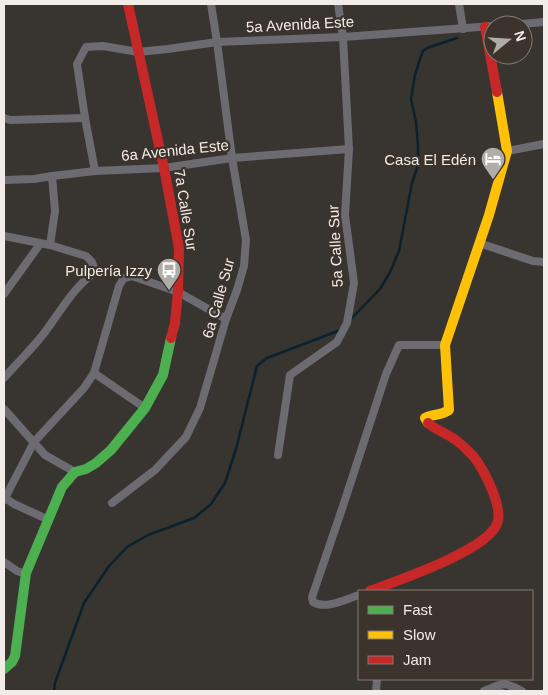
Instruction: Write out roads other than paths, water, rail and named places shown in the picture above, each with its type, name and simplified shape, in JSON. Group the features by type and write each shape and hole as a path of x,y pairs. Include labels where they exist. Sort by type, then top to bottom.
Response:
{"street":[{"name":"7a Calle Sur","path":"4,669 16,656 26,574 62,487 75,472 86,469 111,450 145,408 163,375 175,323 179,248 164,168 128,4"},
{"name":"6a Calle Sur","path":"112,503 155,470 186,437 200,408 226,319 244,266 246,240 232,158 211,4"},
{"name":"5a Calle Sur","path":"278,454 290,375 337,342 347,323 354,284 345,215 349,149 343,37 338,4"},
{"path":"459,4 462,29"},
{"name":"5a Avenida Este","path":"85,118 77,64 86,47 103,46 138,52 168,50 217,42 343,37 483,27"},
{"path":"373,590 455,556 477,544 490,534 498,524 498,514 488,478 473,457 456,440 430,425 425,418 427,416 438,416 449,410 445,345 489,215 507,151 495,65"},
{"path":"4,118 10,120 85,118 95,171"},
{"path":"507,151 544,144"},
{"name":"6a Avenida Este","path":"4,180 34,179 95,171 164,168 232,158 349,149"},
{"path":"50,245 55,211 52,176"},
{"path":"4,236 50,245 86,256 92,262 94,273 69,298 44,334 4,378"},
{"path":"480,243 533,261 544,262"},
{"path":"4,294 40,244"},
{"path":"49,520 14,504 5,495 34,442 84,388 94,373 124,278 132,276 178,292 226,319"},
{"path":"358,595 326,605 318,605 313,602 312,597 344,506 386,374 399,345 445,345"},
{"path":"94,373 145,408"},
{"path":"4,408 45,455 75,472"},
{"path":"4,562 17,571 26,574"},
{"path":"487,690 508,684 522,691"}],"lane":[{"path":"487,690 504,691"}],"waterway":[{"path":"350,320 380,289 399,251 412,183 418,165 416,122 411,99 415,75 421,56 427,48 457,38"},
{"path":"54,691 55,683 84,603 109,566 127,547 148,535 194,518 211,504 225,483 236,449 257,366 267,358 341,329"}],"place":[{"name":"Casa El Edén","path":"493,180"},
{"name":"Pulpería Izzy","path":"169,291"}]}
